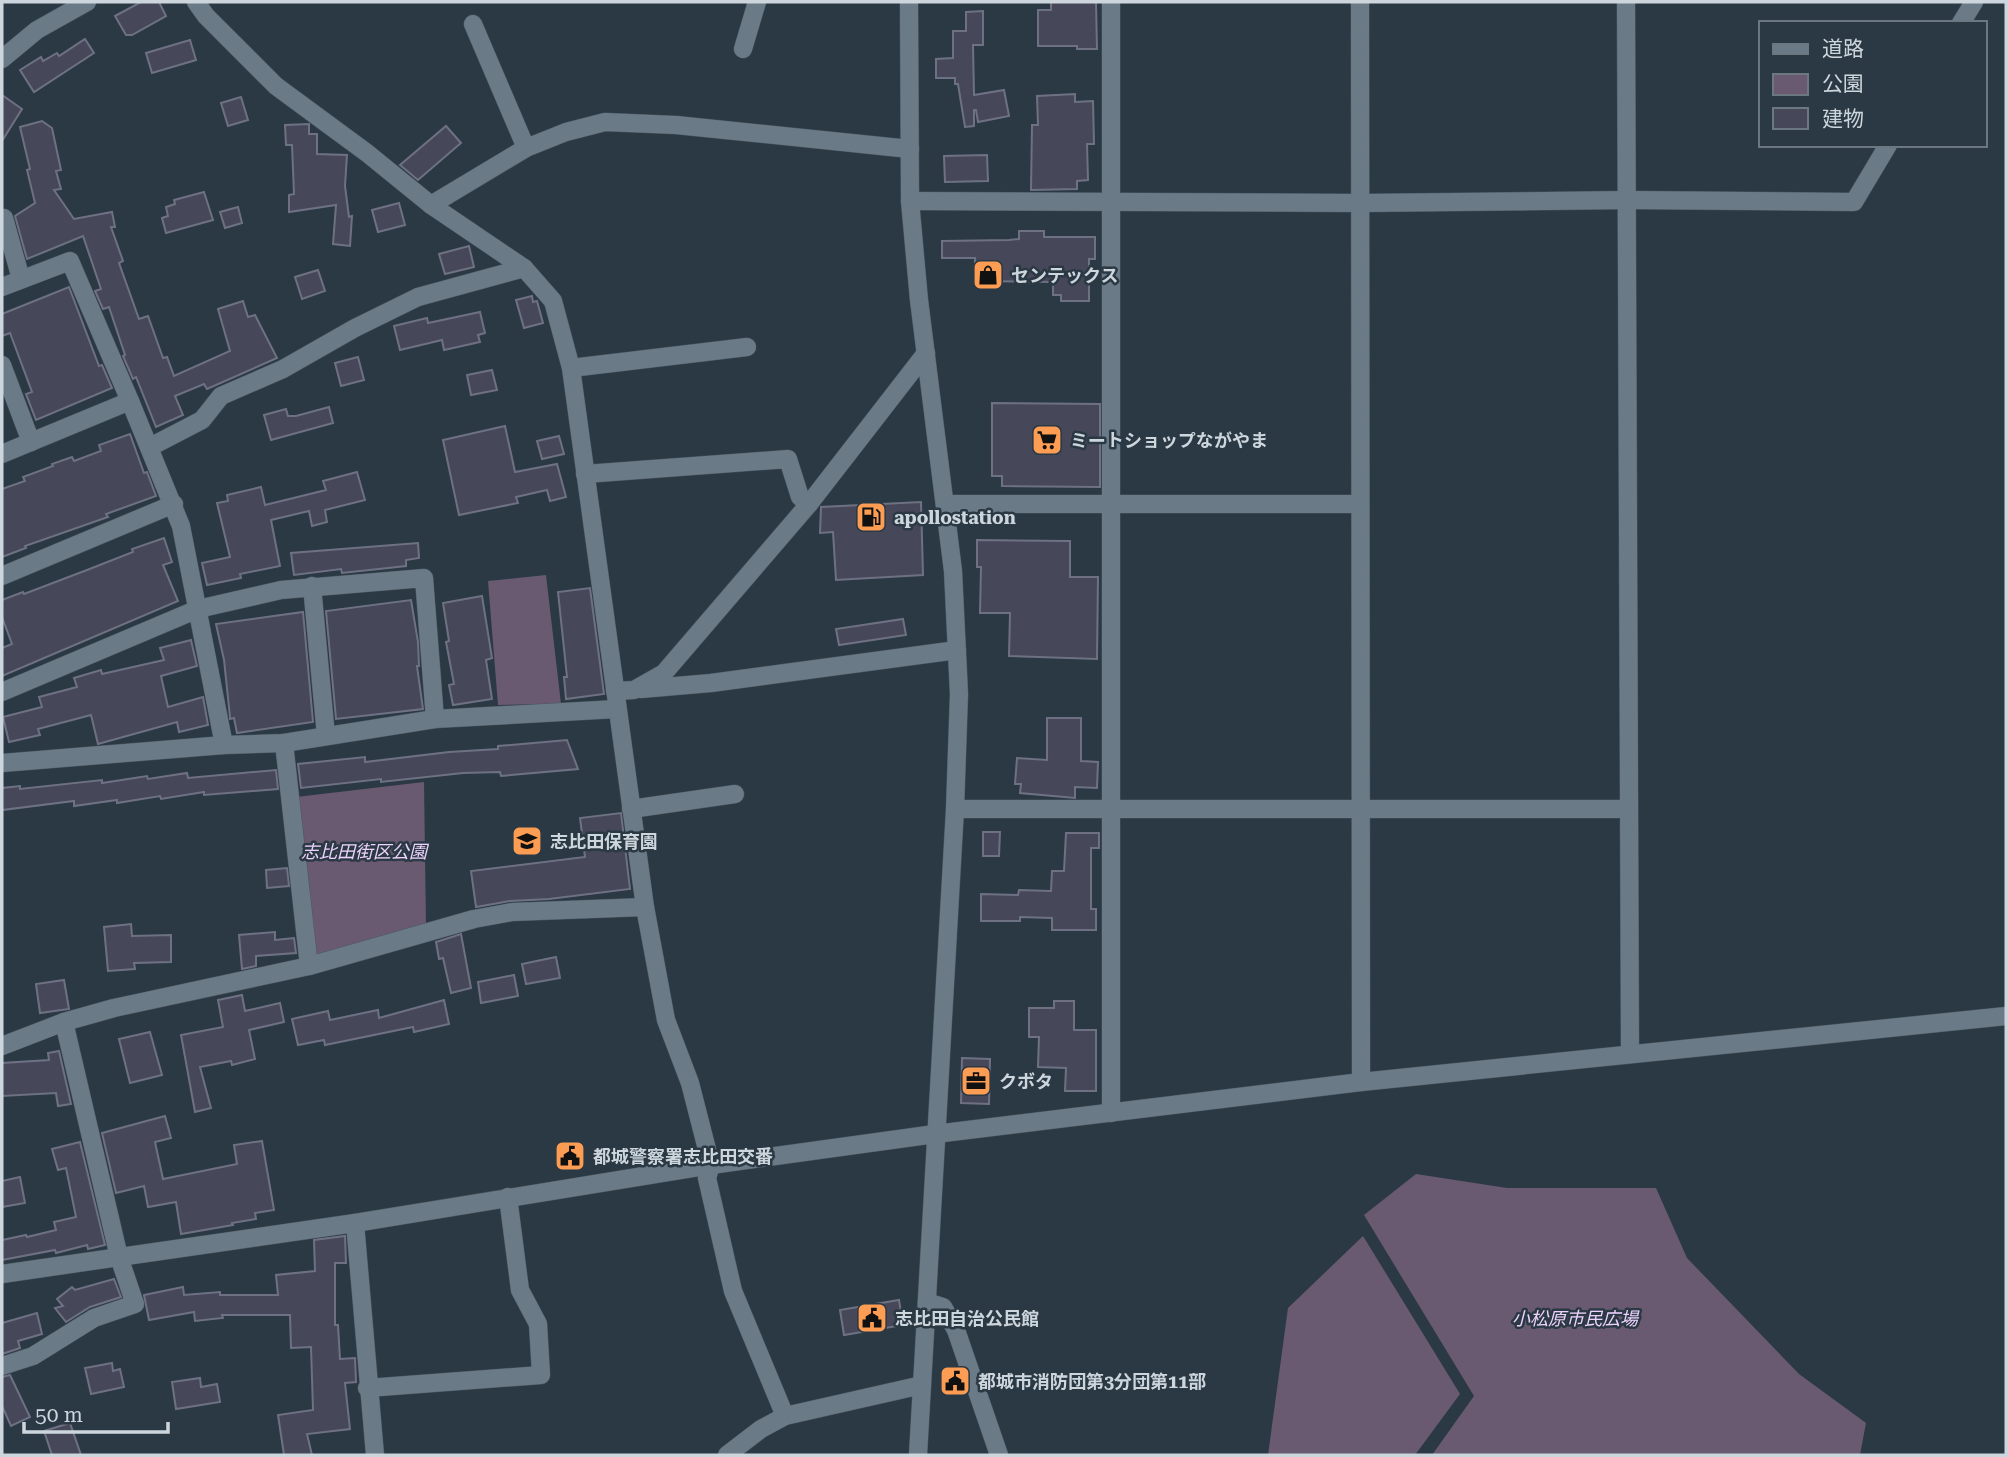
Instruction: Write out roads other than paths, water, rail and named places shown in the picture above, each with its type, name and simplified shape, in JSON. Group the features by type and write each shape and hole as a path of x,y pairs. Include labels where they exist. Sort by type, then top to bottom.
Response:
{"street":[{"path":"2,59 37,30 87,2"},
{"path":"196,2 206,16 276,86 367,153 431,205 524,268 553,301 571,368 645,907 666,1020 690,1083 711,1166 707,1178 733,1291 785,1416"},
{"path":"743,49 757,2"},
{"path":"909,2 910,201 946,504 959,694 955,809 918,1455"},
{"path":"1111,2 1111,1113"},
{"path":"1360,2 1361,1082"},
{"path":"1626,2 1630,1054"},
{"path":"1962,21 1974,2"},
{"path":"472,24 526,148"},
{"path":"431,205 526,148 566,132 605,122 677,125 910,149"},
{"path":"910,201 1854,202 1887,147"},
{"path":"4,218 21,279"},
{"path":"2,287 70,261 181,526 223,745"},
{"path":"150,447 202,420 220,396 283,369 355,328 418,297 524,268"},
{"path":"571,368 747,347"},
{"path":"2,763 223,745 284,743 435,719 616,700 664,673 809,503 926,353"},
{"path":"2,365 31,442"},
{"path":"2,454 130,401"},
{"path":"586,474 788,458 800,497 809,503"},
{"path":"946,504 1360,504"},
{"path":"2,576 174,505"},
{"path":"2,692 198,609 281,590 424,578 435,719"},
{"path":"312,586 326,736"},
{"path":"634,690 711,683 957,650"},
{"path":"284,743 309,966"},
{"path":"631,808 735,794"},
{"path":"955,809 1628,808"},
{"path":"2,1046 64,1022 114,1008 309,966 474,919 512,912 645,907"},
{"path":"2,1274 935,1134 1361,1082 2006,1016"},
{"path":"2,1366 33,1356 94,1318 135,1304 119,1257 64,1022"},
{"path":"367,1388 541,1375 538,1324 520,1290 508,1197"},
{"path":"355,1223 367,1388 375,1455"},
{"path":"928,1302 943,1307 956,1331 999,1455"},
{"path":"727,1455 761,1429 785,1416 922,1385"}],"place":[{"name":"センテックス","path":"988,275"},
{"name":"ミートショップながやま","path":"1047,440"},
{"name":"apollostation","path":"871,517"},
{"name":"志比田保育園","path":"527,841"},
{"name":"クボタ","path":"976,1081"},
{"name":"都城警察署志比田交番","path":"570,1156"},
{"name":"志比田自治公民館","path":"872,1318"},
{"name":"都城市消防団第3分団第11部","path":"955,1381"}],"park label":[{"name":"志比田街区公園","path":"364,851"},
{"name":"小松原市民広場","path":"1575,1318"}]}
